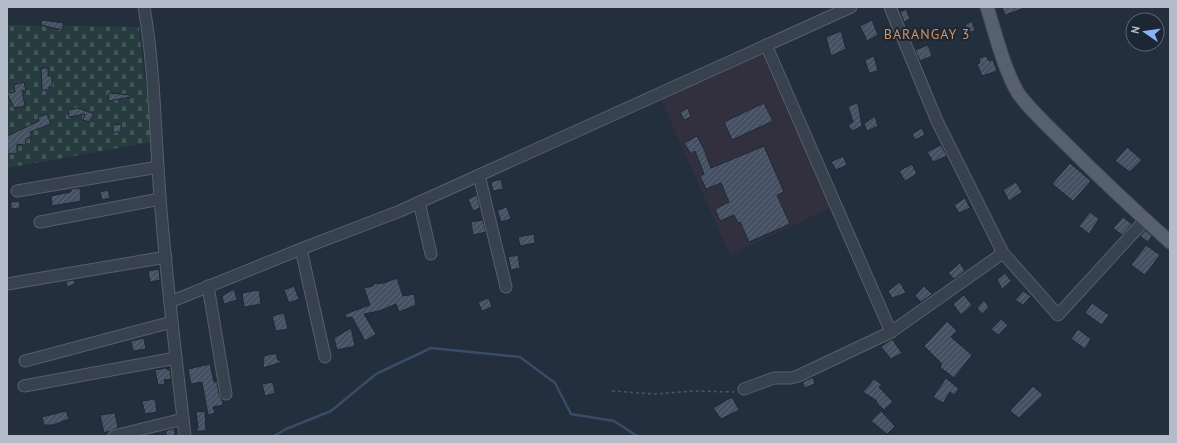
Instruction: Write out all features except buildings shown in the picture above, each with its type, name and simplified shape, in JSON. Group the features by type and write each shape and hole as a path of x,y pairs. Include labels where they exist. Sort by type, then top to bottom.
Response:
{"main road":[{"path":"988,7 1004,60 1011,79 1019,94 1034,112 1074,152 1145,220 1169,238"}],"street":[{"path":"144,7 151,60 160,198 185,436"},
{"path":"170,302 400,211 851,7"},
{"path":"890,7 937,121 1003,253 1058,315 1145,220"},
{"path":"766,45 891,332"},
{"path":"17,191 158,167"},
{"path":"479,175 506,287"},
{"path":"40,222 160,198"},
{"path":"419,202 431,254"},
{"path":"301,249 325,357"},
{"path":"744,389 774,378 791,378 798,376 891,332 1003,253"},
{"path":"7,284 166,257"},
{"path":"208,286 226,394"},
{"path":"25,361 172,322"},
{"path":"24,386 176,358"},
{"path":"114,436 183,420"}],"path":[{"path":"612,392 655,394 694,391 726,393 744,389"}],"shaded area":[{"path":"762,54 830,208 730,255 661,100"}],"green space":[{"path":"7,25 139,27 152,142 7,168"}],"waterway":[{"path":"274,436 286,429 331,411 376,374 431,348 520,357 555,383 571,414 614,421 637,436"}],"district":[{"name":"BARANGAY 3","path":"927,34"}]}
